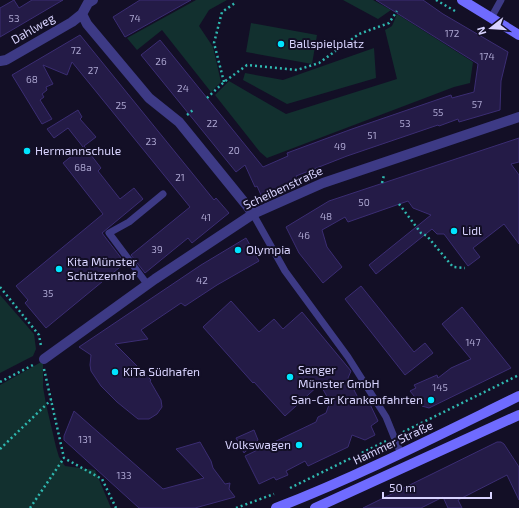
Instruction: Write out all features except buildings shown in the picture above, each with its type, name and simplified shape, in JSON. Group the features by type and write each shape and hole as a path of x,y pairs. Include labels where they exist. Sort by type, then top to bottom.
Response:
{"main road":[{"path":"462,0 519,35"},
{"name":"Hammer Straße","path":"276,508 314,493 401,454 519,396"},
{"path":"315,508 519,415"}],"street":[{"name":"Dahlweg","path":"0,61 6,60 72,22 82,14 89,1"},
{"path":"82,14 87,24 149,98 179,122 253,214"},
{"name":"Scheibenstraße","path":"41,363 148,284 253,214 323,183 519,118"}],"lane":[{"path":"491,18 501,0"},
{"path":"148,284 109,234 129,222 162,194"},
{"path":"253,214 285,271 353,364 386,417 401,454"}],"path":[{"path":"224,82 214,43 222,12 235,3"},
{"path":"207,98 224,82 247,65 297,70 319,63 359,34 389,23 397,11"},
{"path":"399,204 422,233 427,236 453,266 465,268"},
{"path":"0,287 40,335 41,348"},
{"path":"0,382 41,363 51,399 64,458 30,508"},
{"path":"288,489 519,375"},
{"path":"0,449 51,399"},
{"path":"64,458 102,479 116,508"},
{"path":"236,508 277,493"}],"green space":[{"path":"196,0 227,0 209,10 199,26 213,47 221,82 211,92 162,30 137,50 127,38"},
{"path":"343,0 373,0 391,10 378,19"},
{"path":"397,14 473,62 470,83 454,87 267,158 260,152 215,95 229,81 286,114 397,79 385,30 392,26"},
{"name":"Ballspielplatz","path":"251,23 317,35 312,64 246,52"},
{"path":"374,48 376,78 287,104 243,80 245,73 283,80"},
{"path":"0,295 34,334 36,349 33,356 0,373"},
{"path":"43,361 43,387 59,457 65,466 95,470 111,508 0,508 0,385"}],"place":[{"name":"Ballspielplatz","path":"281,44"},
{"name":"Hermannschule","path":"27,151"},
{"name":"Lidl","path":"454,231"},
{"name":"Olympia","path":"238,250"},
{"name":"Kita Münster Schützenhof","path":"59,269"},
{"name":"KiTa Südhafen","path":"115,372"},
{"name":"Senger Münster GmbH","path":"290,377"},
{"name":"San-Car Krankenfahrten","path":"431,400"},
{"name":"Volkswagen","path":"299,445"}]}
